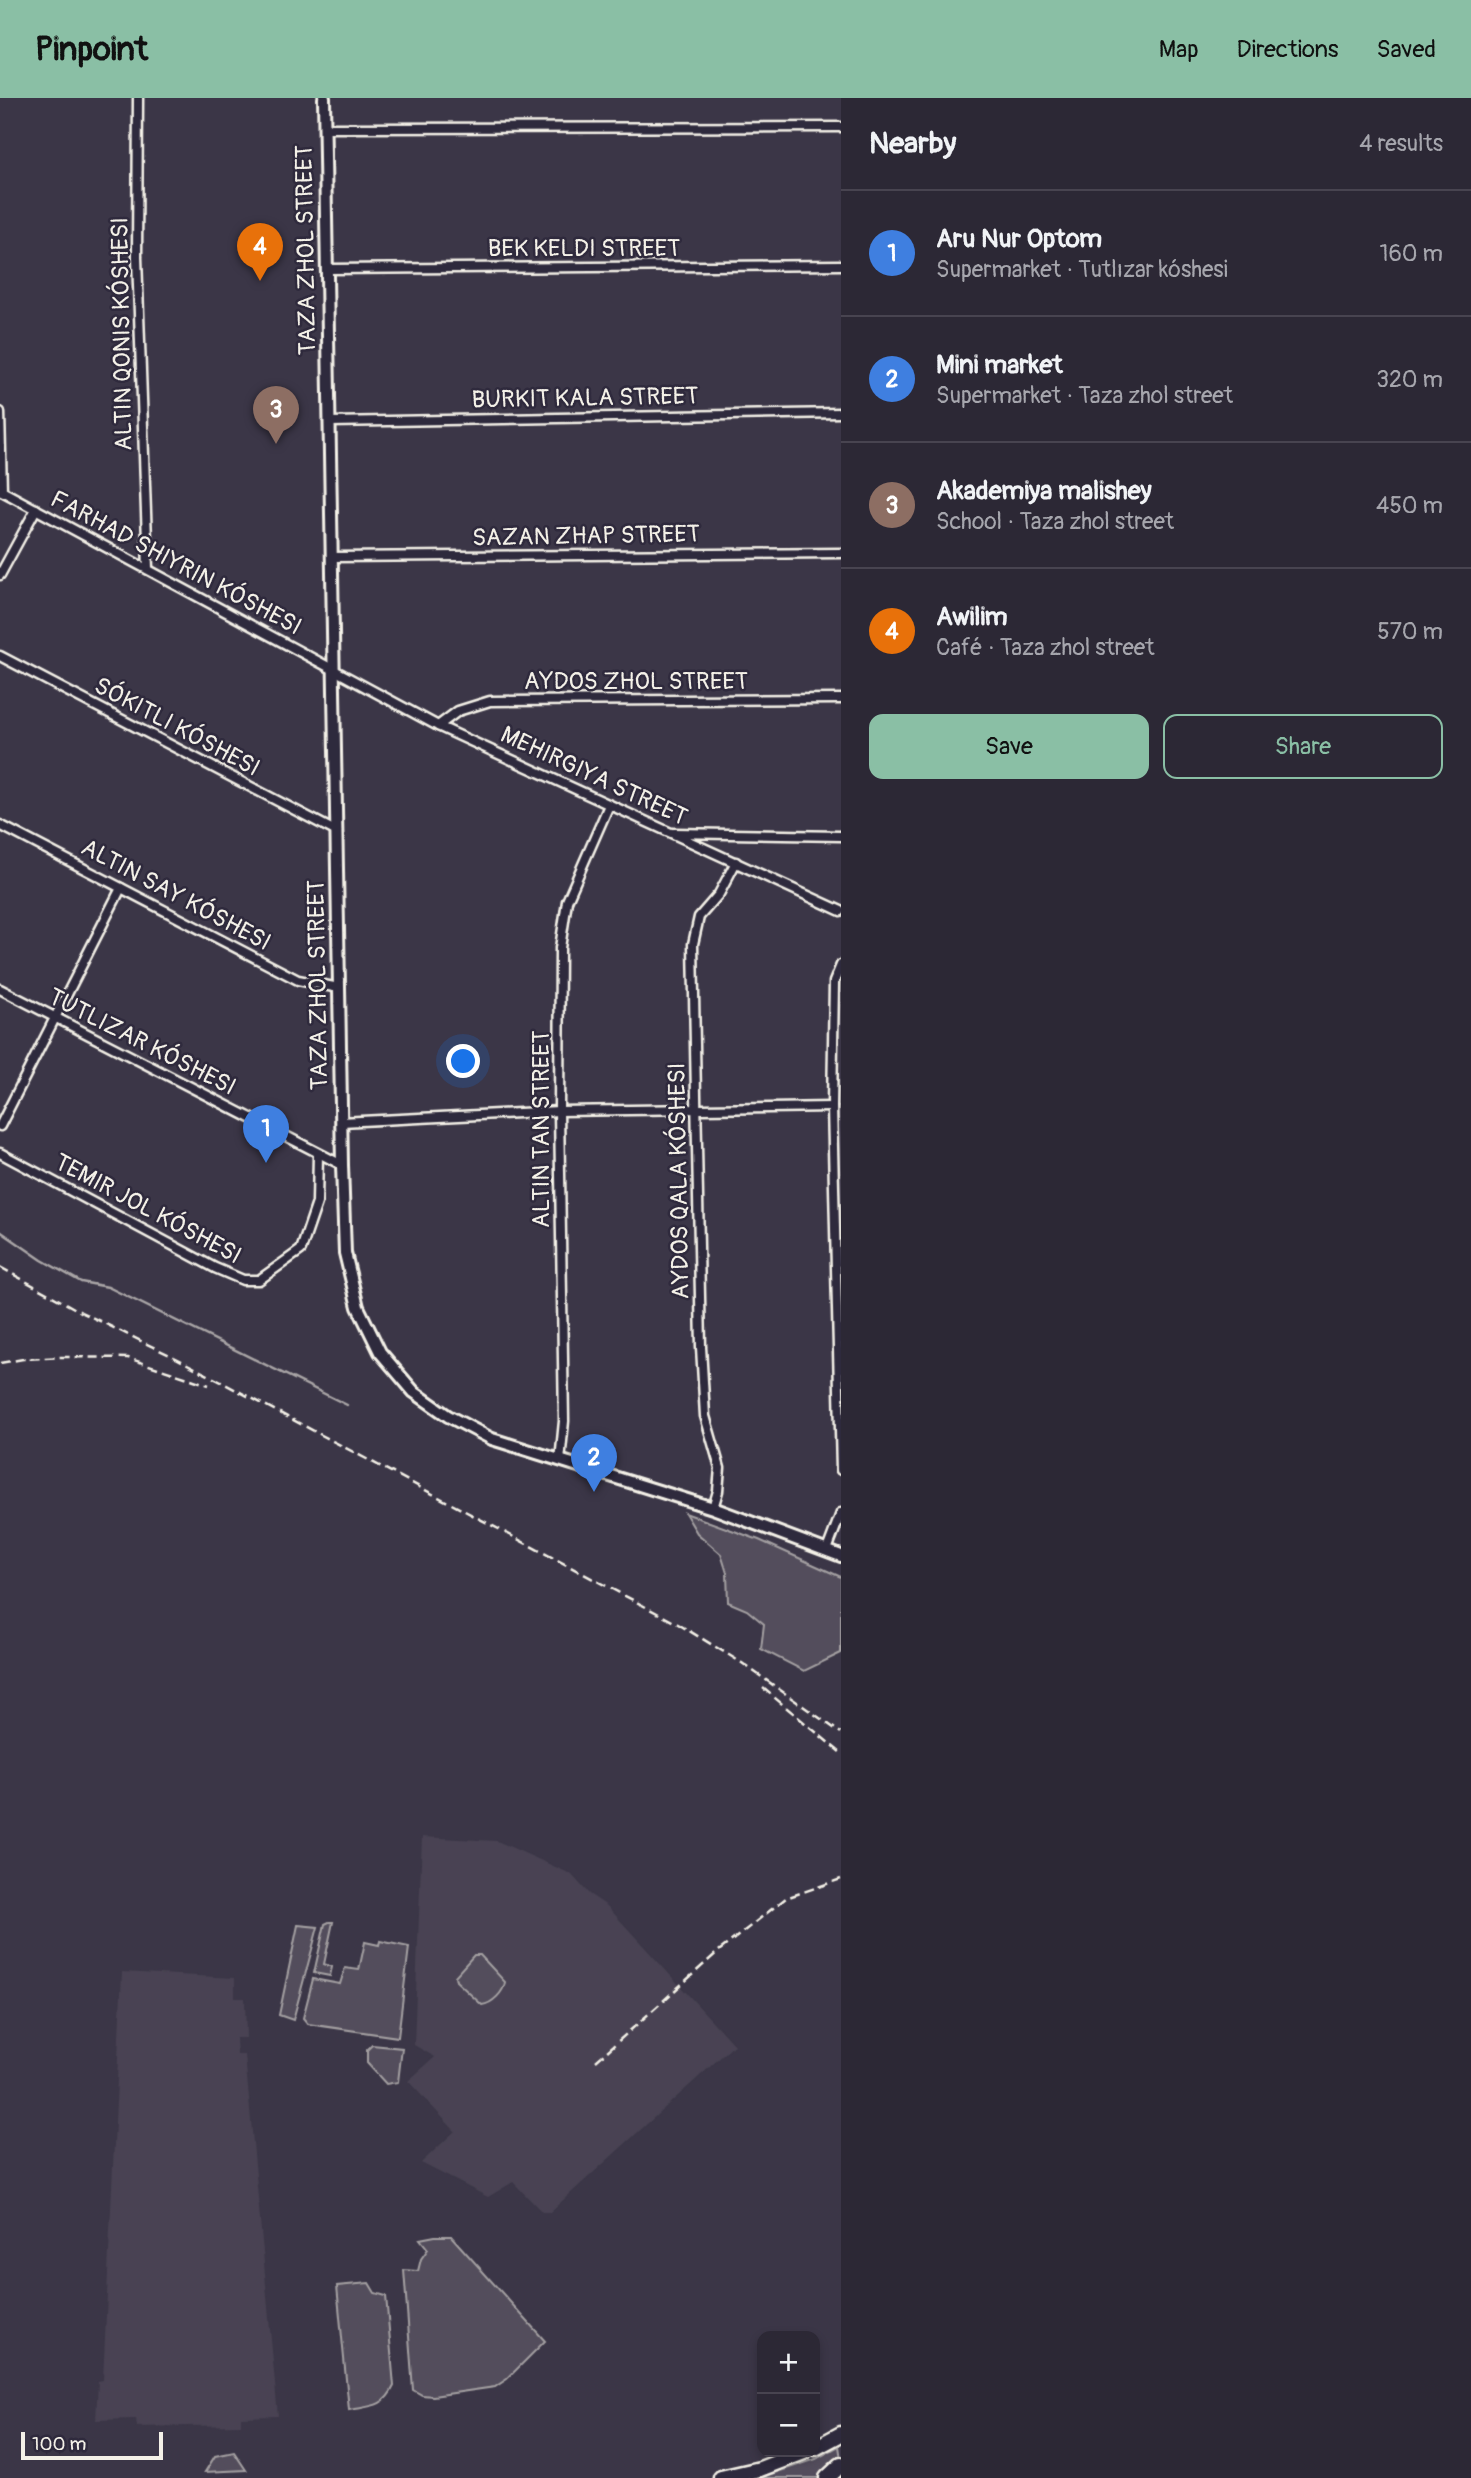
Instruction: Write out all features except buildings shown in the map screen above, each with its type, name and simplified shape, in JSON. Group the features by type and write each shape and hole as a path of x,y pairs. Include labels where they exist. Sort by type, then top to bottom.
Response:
{"highway":[{"path":"820,2445 841,2434"},
{"path":"721,2478 760,2469 791,2457"},
{"path":"827,2478 841,2465"}],"main road":[{"name":"TAZA ZHOL STREET","path":"324,98 342,1165 345,1252 358,1307 380,1352 414,1392 448,1416 492,1439 713,1508 841,1556"}],"street":[{"path":"138,98 137,257 148,569"},
{"path":"325,128 841,127"},
{"name":"BEK KELDI STREET","path":"328,269 841,265"},
{"path":"0,412 1,490"},
{"name":"BURKIT KALA STREET","path":"330,422 841,413"},
{"name":"FARHAD SHIYRIN KÓSHESI","path":"1,490 334,669"},
{"path":"0,575 36,509"},
{"name":"SAZAN ZHAP STREET","path":"332,557 841,553"},
{"name":"SÓKITLI KÓSHESI","path":"0,656 337,832"},
{"name":"MEHIRGIYA STREET","path":"334,669 438,726 841,911"},
{"name":"AYDOS ZHOL STREET","path":"438,726 458,711 490,701 841,699"},
{"name":"ALTIN TAN STREET","path":"560,1461 564,1421 559,1111 561,948 567,901 609,805"},
{"path":"0,825 298,980 339,988"},
{"path":"671,833 841,836"},
{"name":"AYDOS QALA KÓSHESI","path":"713,1508 720,1468 705,1416 701,1347 693,944 699,917 719,894 736,862"},
{"path":"0,1126 121,888"},
{"path":"841,964 834,982 832,1107 841,1470"},
{"path":"0,989 342,1165"},
{"path":"341,1122 559,1111 832,1107"},
{"name":"TEMIR JOL KÓSHESI","path":"0,1153 215,1268 243,1280 259,1280 301,1250 317,1203 318,1154"},
{"path":"827,1550 841,1513"}],"shaded area":[{"path":"685,1513 759,1540 841,1577 841,1653 804,1671 761,1649 764,1624 747,1610 728,1602 727,1573 721,1554 697,1533"},
{"path":"422,1837 497,1841 571,1874 589,1894 607,1906 734,2045 550,2212 542,2212 513,2182 488,2197 421,2163 455,2131 408,2081 435,2057 414,2045"},
{"path":"333,1922 324,1964 332,1967 330,1976 314,1973 325,1924"},
{"path":"298,1925 318,1927 293,2020 279,2015"},
{"path":"380,1941 409,1947 398,2037 308,2024 303,2018 313,1979 340,1984 345,1968 359,1970 365,1942 379,1945"},
{"path":"474,1955 480,1955 505,1982 497,1997 482,2005 456,1981 455,1976"},
{"path":"122,1972 235,1978 235,1998 245,1998 246,2038 236,2038 237,2055 245,2055 278,2416 241,2417 241,2425 137,2427 136,2419 96,2420 98,2381 103,2380"},
{"path":"372,2045 402,2048 398,2082 386,2084 367,2063 367,2050"},
{"path":"451,2236 545,2341 507,2379 495,2387 433,2396 422,2395 413,2390 404,2270 418,2271 421,2259 428,2249 420,2239"},
{"path":"369,2283 375,2293 386,2296 394,2386 381,2402 349,2410 337,2286"},
{"path":"839,2446 841,2459 822,2478 759,2478 816,2459"},
{"path":"234,2452 246,2470 205,2472 215,2456"}],"waterway":[{"path":"0,1231 42,1260 81,1282 108,1287 347,1405"}],"railway":[{"path":"0,1267 678,1624 742,1663 841,1733"},
{"path":"0,1363 62,1357 128,1358 209,1385"},
{"path":"763,1688 841,1753"},
{"path":"596,2061 720,1950 786,1898 841,1879"}],"place":[{"name":"Awilim","path":"260,281"},
{"name":"Akademiya malishey","path":"276,444"},
{"name":"Aru Nur Optom","path":"266,1163"},
{"name":"Mini market","path":"594,1492"}]}
